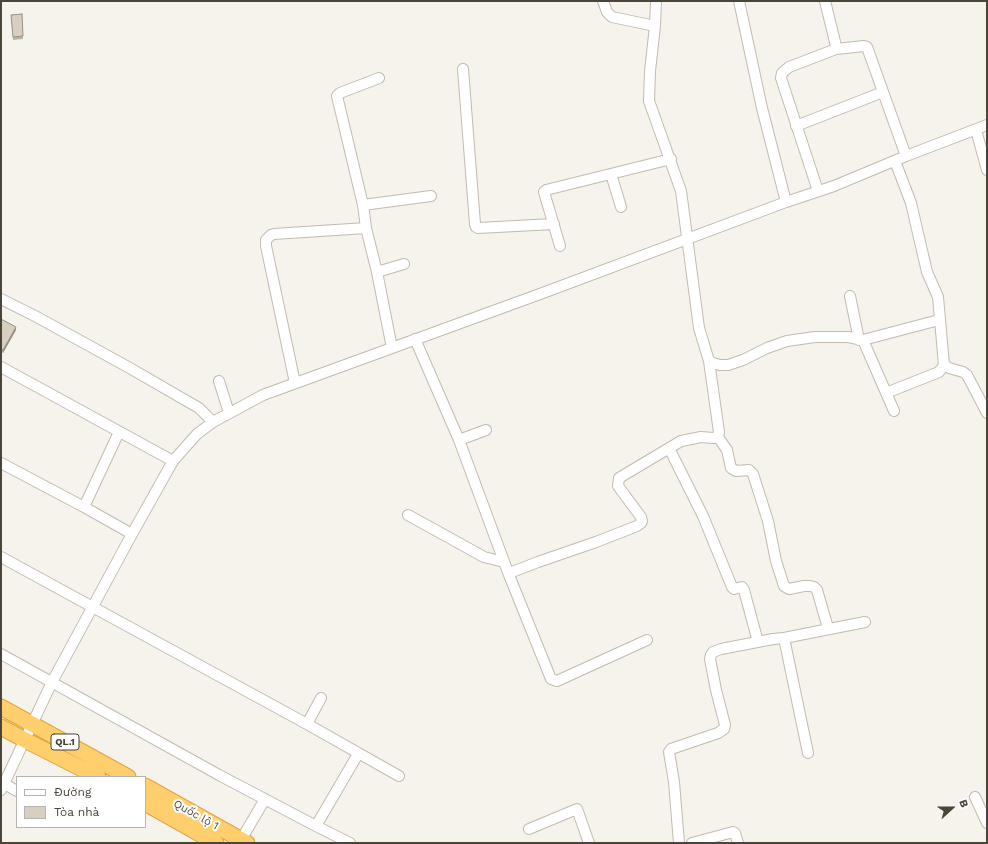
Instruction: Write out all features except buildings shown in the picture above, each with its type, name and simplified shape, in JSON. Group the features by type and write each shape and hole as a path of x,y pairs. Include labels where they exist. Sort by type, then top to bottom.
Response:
{"highway":[{"name":"QL.1","path":"1,707 126,776"},
{"name":"QL.1","path":"1,727 96,776"},
{"name":"Quốc lộ 1","path":"146,787 244,841"},
{"name":"Quốc lộ 1","path":"146,804 216,843"}],"street":[{"path":"602,1 606,12 612,17 655,26"},
{"path":"656,1 649,101 681,191 699,328 709,361 719,432 718,437 727,450 731,468 736,471 749,470 753,474 768,521 782,583 789,590 804,586 814,587 817,590 828,628"},
{"path":"739,1 762,108 786,202"},
{"path":"825,1 836,49"},
{"path":"818,191 782,84 782,73 789,67 836,49 867,47 906,156"},
{"path":"463,69 476,227 554,224"},
{"path":"379,78 340,93 337,96 366,228 378,272 392,348"},
{"path":"796,126 882,92"},
{"path":"16,791 2,785 52,682 173,461 197,434 213,422 263,395 687,238 834,186 906,156 987,126"},
{"path":"976,130 987,170"},
{"path":"560,246 544,192 546,190 671,160"},
{"path":"886,393 938,372 944,365 938,297 927,272 911,203 895,161"},
{"path":"610,174 621,207"},
{"path":"362,205 431,196"},
{"path":"295,383 266,240 274,234 366,228"},
{"path":"378,272 404,264"},
{"path":"850,296 861,340 894,411"},
{"path":"1,299 135,371 199,408 213,422"},
{"path":"709,361 720,365 733,364 767,348 787,341 815,337 852,337 861,340 939,320"},
{"path":"416,339 459,440 504,562 549,676 554,681 557,681 647,640"},
{"path":"944,365 967,375 987,413"},
{"path":"1,367 173,461"},
{"path":"220,381 229,413"},
{"path":"459,440 486,430"},
{"path":"84,506 119,432"},
{"path":"509,575 512,572 538,562 637,526 642,521 641,517 618,486 619,478 685,440 701,437 718,437"},
{"path":"669,448 703,516 732,587 742,588 745,592 758,642"},
{"path":"1,463 84,506 132,534"},
{"path":"408,515 484,556 504,562"},
{"path":"1,557 400,776"},
{"path":"679,843 674,782 669,752 672,749 718,733 724,729 713,674 711,655 721,649 865,622"},
{"path":"784,638 808,753"},
{"path":"1,654 219,775 350,843"},
{"path":"307,724 321,698"},
{"path":"316,826 358,754"},
{"path":"975,797 987,823"},
{"path":"244,841 264,799"},
{"path":"528,829 577,808 589,843"},
{"path":"692,843 733,832 737,836 738,843"}]}
